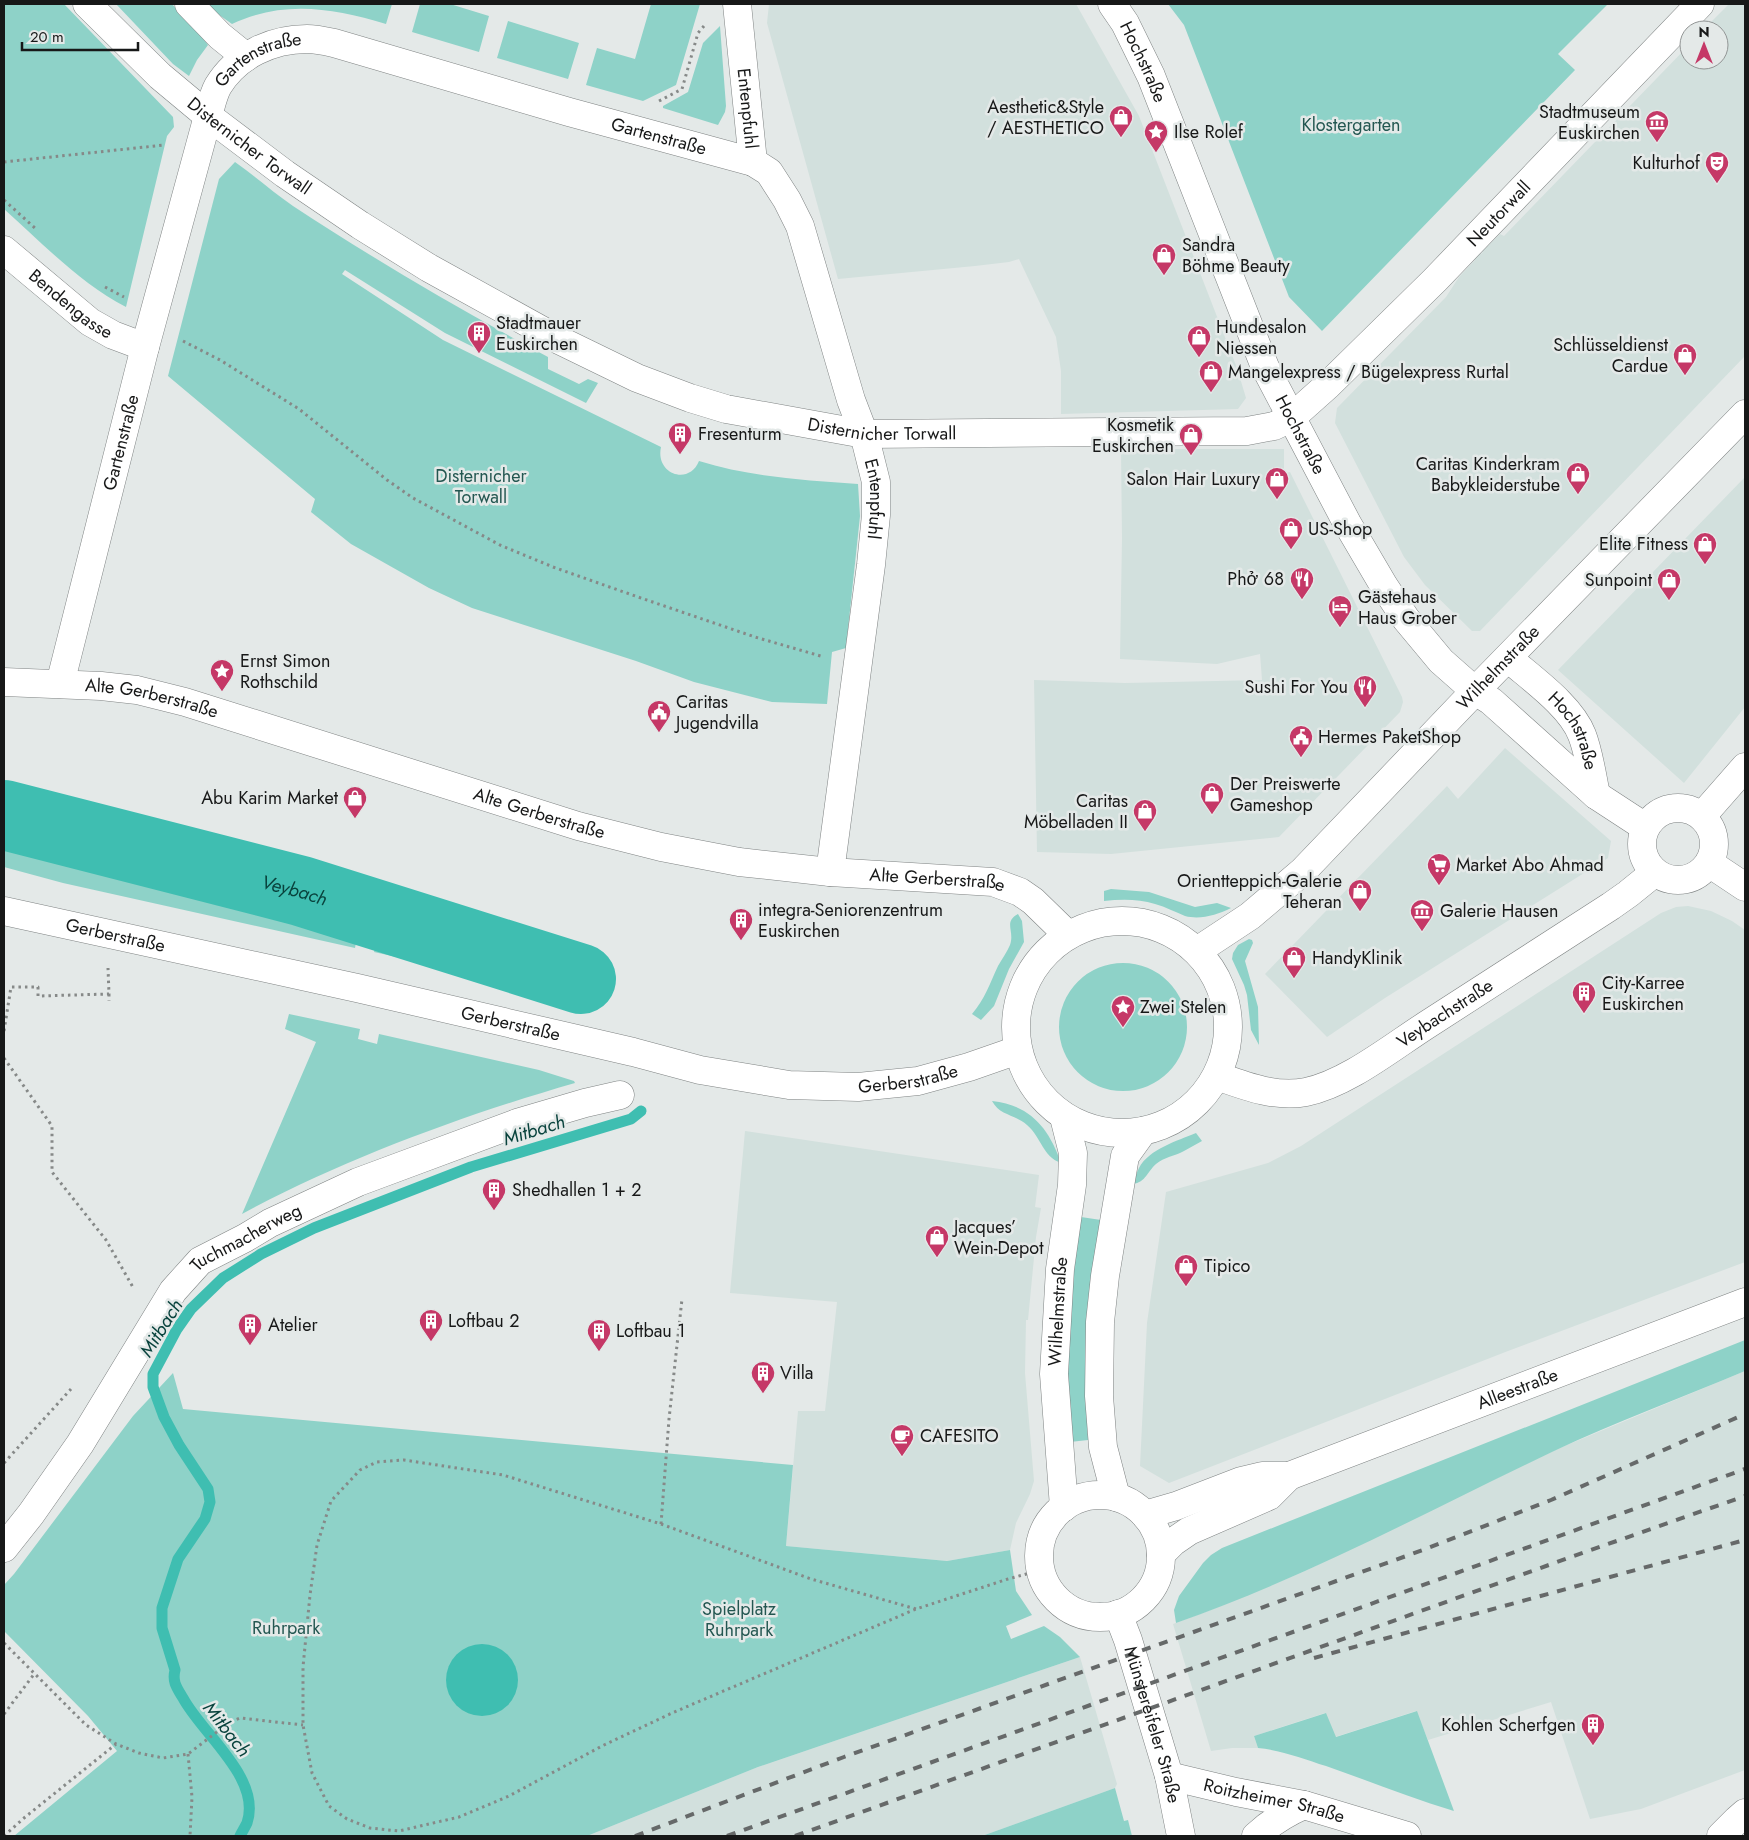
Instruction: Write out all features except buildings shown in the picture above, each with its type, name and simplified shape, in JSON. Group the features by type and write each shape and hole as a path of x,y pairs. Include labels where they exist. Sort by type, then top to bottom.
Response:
{"street":[{"name":"Disternicher Torwall","path":"87,4 160,76 208,116 285,174 360,225 429,268 561,341 637,378 690,398 726,409 864,434 1246,430 1274,426 1291,418"},
{"path":"189,4 220,36 246,57"},
{"name":"Entenpfuhl","path":"737,4 753,162 770,172 788,200 800,226 851,400 864,434 876,482 876,515 859,664 830,872"},
{"name":"Hochstraße","path":"1112,4 1125,23 1151,76 1265,367 1347,523 1384,586 1406,619 1441,660 1475,691 1491,701 1596,794 1645,827"},
{"name":"Neutorwall","path":"1291,418 1328,386 1435,280 1700,4"},
{"name":"Gartenstraße","path":"60,684 145,347 208,116 218,87 246,57 265,46 288,40 308,39 334,43 569,112 753,162"},
{"name":"Bendengasse","path":"4,250 90,322 145,347"},
{"name":"Wilhelmstraße","path":"1197,951 1250,916 1304,871 1475,691 1745,414"},
{"name":"Hochstraße","path":"1508,658 1568,711 1577,723 1583,736 1596,794"},
{"name":"Alte Gerberstraße","path":"4,682 101,686 137,690 185,702 578,826 739,862 830,872 993,882 1007,886 1033,902 1068,935"},
{"path":"1702,816 1745,767"},
{"path":"1677,807 1690,810 1702,816 1710,827 1714,838 1714,851 1709,863 1701,872 1690,879 1677,881 1665,878 1654,872 1646,863 1641,840 1645,827 1653,817 1664,810 1677,807"},
{"path":"1709,863 1745,887"},
{"name":"Veybachstraße","path":"1217,1076 1257,1090 1275,1092 1304,1092 1326,1086 1376,1058 1611,906 1654,872"},
{"name":"Gerberstraße","path":"4,911 357,988 623,1050 700,1070 789,1085 858,1087 918,1081 969,1067 1018,1050"},
{"path":"1135,922 1152,925 1169,931 1197,951 1217,978 1228,1010 1229,1027 1224,1061 1217,1076 1198,1102 1173,1120 1143,1132 1110,1133 1079,1124 1064,1117 1051,1106 1030,1081 1018,1050 1016,1016 1024,984 1042,956 1068,935 1084,927 1101,923 1135,922"},
{"name":"Tuchmacherweg","path":"4,1548 32,1514 80,1444 173,1291 200,1261 270,1223 358,1182 517,1123 585,1102 620,1095"},
{"name":"Wilhelmstraße","path":"1064,1117 1073,1153 1072,1185 1058,1292 1054,1374 1064,1507"},
{"path":"1116,1497 1103,1447 1099,1396 1100,1322 1108,1257 1125,1156 1143,1132"},
{"name":"Alleestraße","path":"1145,1515 1176,1506 1241,1481 1262,1476 1289,1476 1745,1302"},
{"name":"Alleestraße","path":"1161,1554 1173,1542 1189,1531 1270,1496 1289,1476"},
{"path":"1089,1496 1116,1497 1135,1506 1145,1515 1156,1533 1161,1554 1158,1575 1148,1594 1132,1608 1104,1617 1090,1616 1070,1609 1049,1590 1041,1570 1039,1555 1043,1534 1050,1522 1064,1507 1076,1500 1089,1496"},
{"name":"Münstereifeler Straße","path":"1118,1614 1128,1640 1169,1776 1181,1836"},
{"name":"Roitzheimer Straße","path":"1169,1776 1236,1792 1304,1805 1407,1836"},
{"path":"1256,1836 1282,1815 1304,1805"},
{"path":"1721,1836 1745,1813"}],"path":[{"path":"652,104 682,89 698,33 709,21"},
{"path":"4,162 165,144"},
{"path":"154,316 178,339 220,360 299,409 386,480 500,545 553,567 755,637 823,657 859,664"},
{"path":"107,934 109,1001"},
{"path":"4,1031 11,986 38,986 38,996 109,994"},
{"path":"4,1058 52,1126 52,1172 106,1240 153,1322"},
{"path":"661,1524 669,1419 682,1299"},
{"path":"4,1463 76,1383"},
{"path":"916,1609 811,1579 661,1524 503,1475 404,1460 377,1462 360,1470 331,1501 317,1545 303,1667 303,1726 312,1773 329,1806 347,1819 370,1828 399,1830 430,1825 459,1817 493,1803 602,1746 672,1713 916,1609 1041,1570"},
{"path":"4,1643 86,1726 116,1744 139,1752 162,1758 188,1754 224,1726 240,1718 303,1726"},
{"path":"4,1714 35,1673"},
{"path":"4,1836 116,1744"},
{"path":"188,1754 192,1797 190,1836"}],"shaded area":[{"path":"769,4 1076,4 1139,116 1237,368 1246,398 1238,409 1061,414 1061,371 1056,337 1019,259 975,266 838,279 767,23"},
{"path":"1729,4 1745,4 1745,356 1480,631 1472,631 1425,585 1404,557 1335,423 1337,408 1446,297 1459,277 1475,260 1472,256 1477,251 1481,254 1483,252 1479,249 1484,243 1488,246 1500,234 1504,236 1679,55 1679,70 1729,70 1729,20 1713,20"},
{"path":"1121,449 1284,449 1284,473 1290,472 1402,697 1403,702 1400,712 1279,837 1111,854 1037,852 1034,680 1125,683 1262,680 1260,654 1217,664 1120,659"},
{"path":"1745,477 1745,707 1684,783 1558,670"},
{"path":"1505,748 1611,841 1608,858 1385,998 1327,1037 1265,974 1447,786 1458,799"},
{"path":"1688,906 1711,911 1732,921 1745,930 1745,1262 1508,1351 1169,1483 1140,1466 1147,1323 1166,1192 1268,1163 1301,1146 1661,913 1676,907"},
{"path":"745,1131 1039,1175 1035,1207 1041,1208 1036,1237 1028,1320 1026,1320 1025,1373 1034,1481 1016,1523 1010,1550 947,1561 786,1546 798,1411 825,1411 837,1302 730,1293"},
{"path":"1745,1371 1745,1770 1641,1809 1590,1819 1551,1702 1428,1740 1416,1711 1335,1737 1325,1713 1254,1736 1258,1748 1232,1748 1211,1751 1173,1624 1303,1572 1555,1450"},
{"path":"1080,1657 1117,1784 1115,1788 982,1836 587,1836 758,1767"}],"green space":[{"path":"4,4 64,4 173,117 174,127 167,136 126,307 109,298 78,275 4,209"},
{"path":"116,4 172,4 208,45 197,60 189,76 173,64"},
{"path":"211,4 392,4 386,24 366,18 327,11 289,9 251,16 232,24 208,7"},
{"path":"420,4 450,4 489,16 479,52 412,32"},
{"path":"651,4 700,4 676,85 643,101 586,85 597,48 635,59"},
{"name":"Klostergarten","path":"1168,4 1608,4 1558,54 1575,70 1322,331 1289,297 1184,25"},
{"path":"508,21 579,43 568,79 497,58"},
{"path":"720,26 726,106 718,125 663,108 663,106 688,92 703,43"},
{"name":"Disternicher Torwall","path":"235,162 293,206 355,246 451,303 548,357 548,369 579,384 588,379 598,383 586,403 445,333 345,270 342,274 443,340 661,447 660,456 663,464 674,474 688,473 694,469 699,461 758,474 858,484 860,516 846,648 832,652 827,704 772,702 694,682 636,661 472,608 429,588 351,544 311,512 315,499 168,376 219,179"},
{"path":"4,788 286,860 590,954 576,997 374,952 377,941 357,937 355,948 63,883 4,867"},
{"path":"1111,889 1149,892 1195,907 1217,903 1231,908 1208,916 1191,917 1143,901 1104,901 1104,891"},
{"path":"1018,914 1022,921 1024,942 1009,969 994,1006 981,1020 972,1014 984,997 1010,945 1011,920"},
{"path":"1249,939 1253,943 1245,961 1258,1007 1259,1045 1251,1030 1244,985 1232,959 1238,945"},
{"path":"1123,963 1147,968 1168,982 1182,1003 1187,1027 1182,1051 1168,1072 1147,1086 1123,1091 1099,1086 1078,1072 1064,1051 1059,1027 1064,1003 1078,982 1099,968"},
{"path":"289,1014 360,1029 358,1039 377,1044 379,1034 539,1070 574,1081 575,1083 490,1109 405,1140 321,1175 242,1214 316,1042 285,1029"},
{"path":"992,1101 1017,1107 1036,1120 1050,1139 1061,1163 1050,1156 1027,1125 999,1110"},
{"path":"1196,1133 1202,1141 1181,1153 1159,1162 1144,1179 1133,1184 1139,1168 1149,1156 1164,1146"},
{"path":"1081,1217 1101,1220 1087,1319 1085,1381 1088,1440 1070,1442 1068,1414 1069,1329"},
{"path":"1745,1340 1745,1371 1577,1440 1320,1564 1225,1605 1176,1623 1174,1610 1179,1596 1203,1563 1222,1548"},
{"name":"Ruhrpark","path":"173,1373 183,1409 793,1465 786,1546 947,1561 1010,1550 1016,1591 1032,1615 1006,1626 1011,1639 1044,1626 1060,1637 1080,1657 758,1767 587,1836 14,1836 117,1751 88,1716 4,1631 4,1585 133,1416"},
{"path":"1417,1711 1454,1811 1326,1766 1258,1748 1254,1736 1326,1713 1336,1737"},
{"path":"1115,1788 1124,1821 1128,1820 1132,1836 982,1836"}],"water":[{"path":"475,1644 489,1644 508,1654 518,1673 518,1687 508,1706 489,1716 475,1716 456,1706 446,1687 446,1673 456,1654"}],"waterway":[{"name":"Veybach","path":"4,815 301,891 581,979"},
{"name":"Mitbach","path":"240,1836 247,1823 249,1806 246,1790 228,1757 192,1712 177,1688 174,1678 175,1670 162,1628 162,1608 178,1559 205,1519 210,1502 208,1489 179,1445 164,1417 153,1387 153,1374 177,1329 191,1309 223,1278 261,1254 314,1228 471,1167 631,1119 641,1111"}],"railway":[{"path":"635,1836 844,1757 1423,1550 1551,1500 1745,1414"},
{"path":"727,1836 1745,1469"},
{"path":"795,1836 1745,1496"},
{"path":"1314,1658 1745,1540"}],"place":[{"name":"Aesthetic&Style / AESTHETICO","path":"1121,138"},
{"name":"Stadtmuseum Euskirchen","path":"1657,143"},
{"name":"Ilse Rolef","path":"1156,153"},
{"name":"Kulturhof","path":"1717,184"},
{"name":"Sandra Böhme Beauty","path":"1164,276"},
{"name":"Stadtmauer Euskirchen","path":"479,354"},
{"name":"Hundesalon Niessen","path":"1199,358"},
{"name":"Schlüsseldienst Cardue","path":"1685,376"},
{"name":"Mangelexpress / Bügelexpress Rurtal","path":"1211,393"},
{"name":"Fresenturm","path":"680,455"},
{"name":"Kosmetik Euskirchen","path":"1191,456"},
{"name":"Caritas Kinderkram Babykleiderstube","path":"1578,495"},
{"name":"Salon Hair Luxury","path":"1277,500"},
{"name":"US-Shop","path":"1291,550"},
{"name":"Elite Fitness","path":"1705,565"},
{"name":"Phở 68","path":"1302,600"},
{"name":"Sunpoint","path":"1669,601"},
{"name":"Gästehaus Haus Grober","path":"1340,628"},
{"name":"Ernst Simon Rothschild","path":"222,692"},
{"name":"Sushi For You","path":"1365,708"},
{"name":"Caritas Jugendvilla","path":"659,733"},
{"name":"Hermes PaketShop","path":"1301,758"},
{"name":"Der Preiswerte Gameshop","path":"1212,815"},
{"name":"Abu Karim Market","path":"355,819"},
{"name":"Caritas Möbelladen II","path":"1145,832"},
{"name":"Market Abo Ahmad","path":"1439,886"},
{"name":"Orientteppich-Galerie Teheran","path":"1360,912"},
{"name":"Galerie Hausen","path":"1422,932"},
{"name":"integra-Seniorenzentrum Euskirchen","path":"741,941"},
{"name":"HandyKlinik","path":"1294,979"},
{"name":"City-Karree Euskirchen","path":"1584,1014"},
{"name":"Zwei Stelen","path":"1123,1028"},
{"name":"Shedhallen 1 + 2","path":"494,1211"},
{"name":"Jacques’ Wein-Depot","path":"937,1258"},
{"name":"Tipico","path":"1186,1287"},
{"name":"Loftbau 2","path":"431,1342"},
{"name":"Atelier","path":"250,1346"},
{"name":"Loftbau 1","path":"599,1352"},
{"name":"Villa","path":"763,1394"},
{"name":"CAFESITO","path":"902,1457"},
{"name":"Kohlen Scherfgen","path":"1593,1746"}],"park label":[{"name":"Spielplatz Ruhrpark","path":"739,1619"}]}
